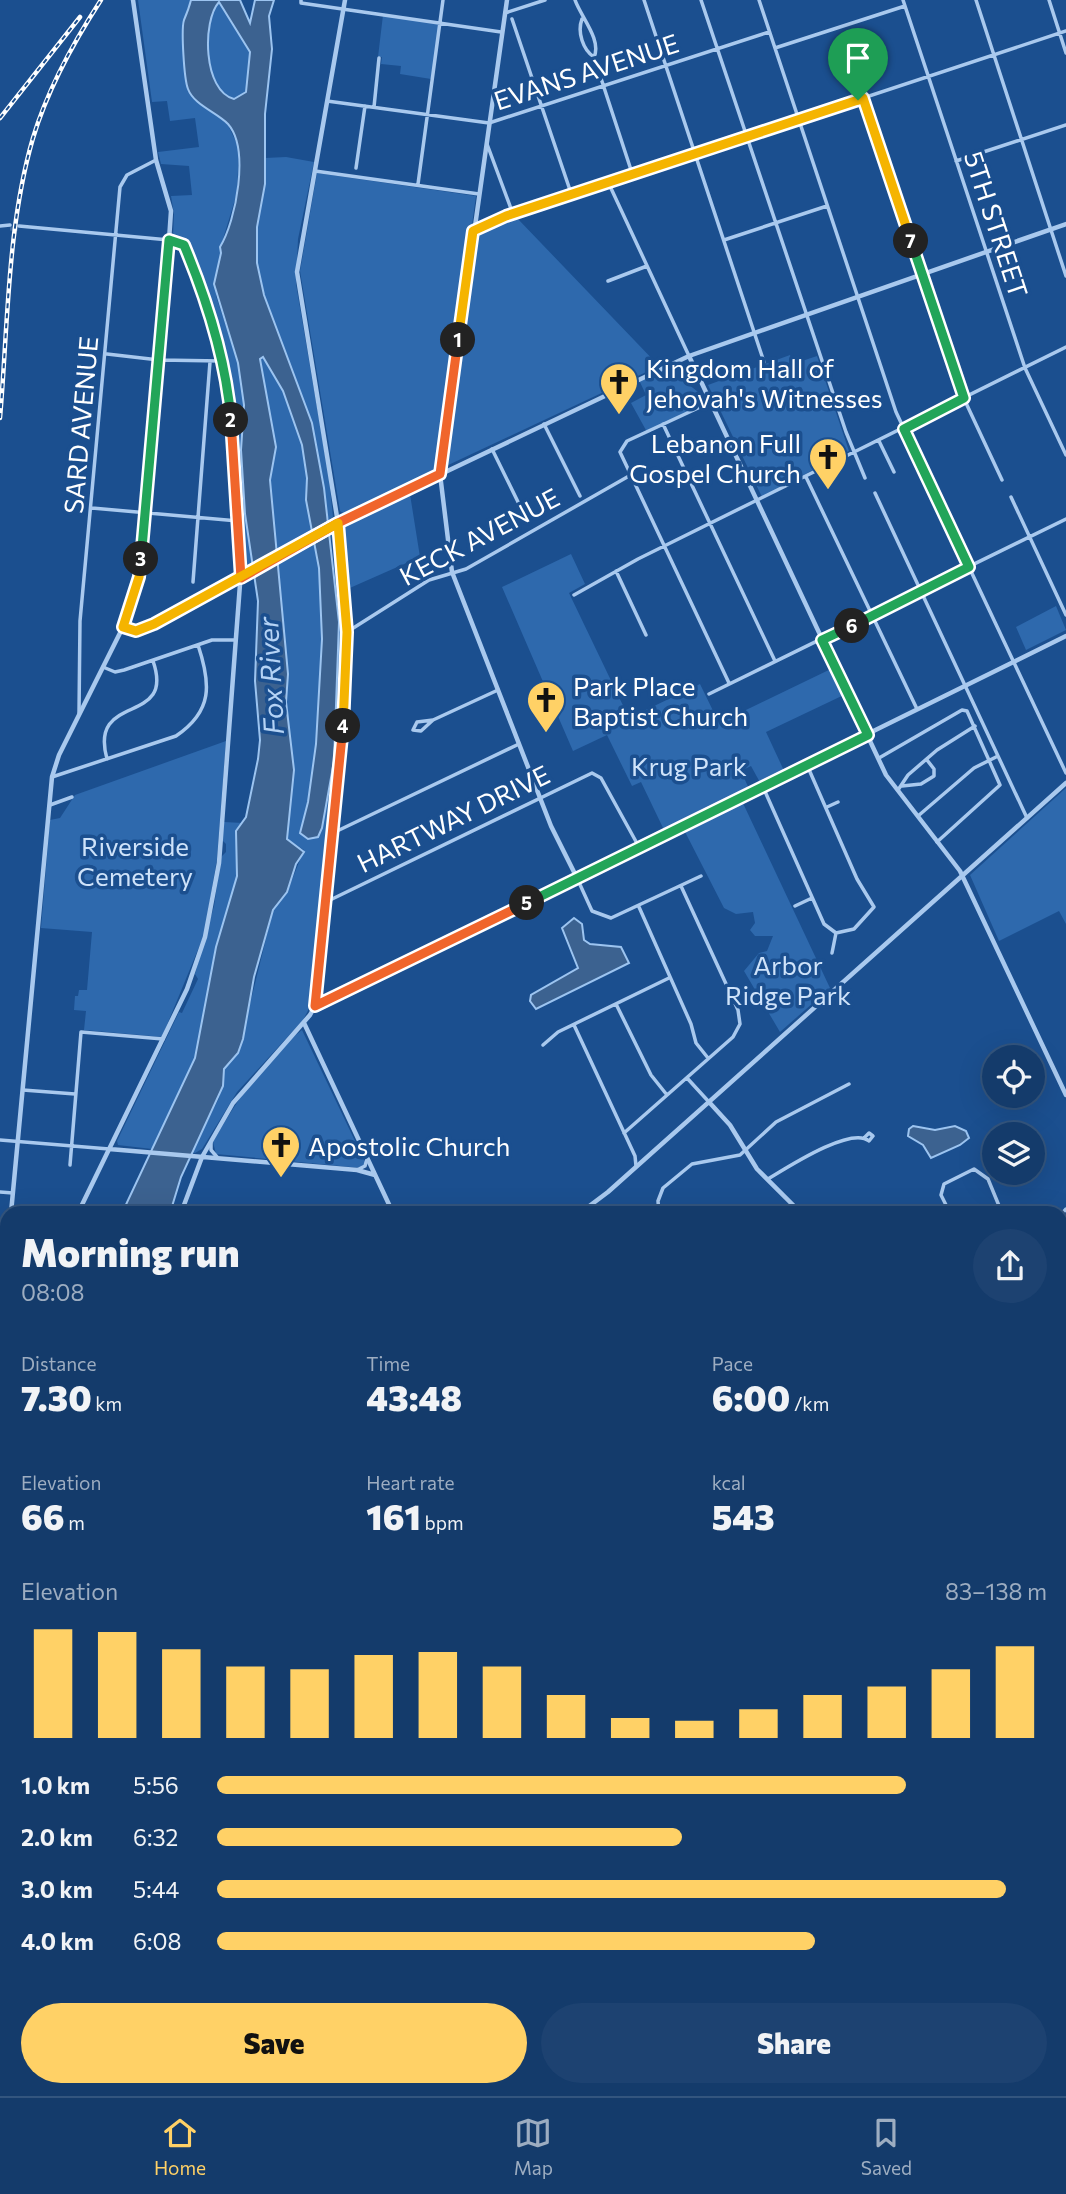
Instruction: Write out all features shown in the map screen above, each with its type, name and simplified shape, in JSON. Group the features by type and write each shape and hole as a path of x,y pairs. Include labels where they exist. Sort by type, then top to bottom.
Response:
{"street":[{"path":"12,1206 52,777 79,713 123,627 139,577 171,211 156,160 133,0"},
{"path":"184,1206 202,1157 250,1081 304,1023 315,1006 335,832 347,632 338,523 297,272 345,0"},
{"path":"418,182 443,0"},
{"path":"507,0 440,474 452,572 540,797 592,911 602,917 614,918 701,876"},
{"path":"505,13 545,0"},
{"path":"575,0 582,19 589,25 596,48 594,57"},
{"path":"644,0 764,362"},
{"path":"701,0 774,223 854,454 865,478"},
{"path":"759,0 904,429 1066,773"},
{"name":"5TH STREET","path":"903,0 1025,368 1066,455"},
{"path":"976,0 1066,276"},
{"path":"1049,0 1066,53"},
{"path":"301,1 501,32"},
{"path":"775,48 905,6"},
{"path":"513,19 572,196"},
{"path":"582,19 579,29 586,50 594,57 633,176"},
{"path":"473,231 513,214 1066,31"},
{"name":"EVANS AVENUE","path":"327,101 489,123 769,32"},
{"path":"374,107 379,58"},
{"path":"863,98 964,398 1002,480"},
{"path":"356,167 365,106"},
{"path":"956,161 1066,125"},
{"path":"486,142 513,214"},
{"name":"SARD AVENUE","path":"79,713 80,621 120,187 127,174 156,160"},
{"path":"314,171 418,182 479,194"},
{"path":"609,184 878,758 962,876 1066,1095"},
{"path":"724,240 827,206"},
{"path":"123,627 132,631 144,629 338,523 689,356 1066,224"},
{"path":"20,228 169,240 184,245 223,361 238,520 241,578 219,863 208,924 187,989 81,1206"},
{"path":"608,281 647,266"},
{"path":"574,595 663,547 1066,347"},
{"path":"106,354 159,360 223,361"},
{"path":"193,582 210,362"},
{"path":"711,402 621,447 621,458 729,684"},
{"path":"663,424 775,661"},
{"path":"544,425 580,496"},
{"path":"1060,443 1066,440"},
{"path":"879,441 894,472"},
{"path":"492,449 520,506"},
{"name":"KECK AVENUE","path":"347,632 429,580 466,569 629,476"},
{"path":"806,477 917,710"},
{"path":"875,494 1027,818"},
{"path":"1010,497 1066,615"},
{"path":"92,508 238,520"},
{"path":"709,694 1066,519"},
{"path":"616,571 646,635"},
{"path":"315,1006 1066,636"},
{"path":"103,667 115,672 217,639 236,640"},
{"path":"52,777 176,736 195,721 208,690 207,673 198,645"},
{"path":"107,759 103,735 110,721 149,701 156,689 158,674 153,660"},
{"path":"433,720 421,731 413,730 414,723 433,720 498,690"},
{"path":"878,758 962,710 967,711 1000,785 937,842"},
{"path":"900,788 908,775 940,747 975,726"},
{"path":"335,832 520,744"},
{"path":"918,816 970,771 998,756"},
{"path":"900,788 921,784 934,776 934,769 927,760"},
{"path":"763,787 824,925 836,933 854,929 874,906 857,879 807,765"},
{"name":"HARTWAY DRIVE","path":"328,901 540,797 596,773 639,847"},
{"path":"588,1206 709,1102 1066,783"},
{"path":"48,805 72,797"},
{"path":"827,807 838,802"},
{"path":"624,1133 736,1032 740,1015 681,886"},
{"path":"795,906 812,898"},
{"path":"639,907 691,1024 696,1043 708,1058"},
{"path":"832,953 836,933"},
{"path":"543,1045 574,1025 669,978"},
{"path":"617,1004 651,1075 667,1095"},
{"path":"304,1023 390,1206"},
{"path":"574,1025 635,1156 636,1166"},
{"path":"70,1165 81,1032 163,1039"},
{"path":"687,1078 730,1125 745,1152 792,1204 789,1206"},
{"path":"659,1206 663,1188 692,1164 745,1152 776,1122 849,1084"},
{"path":"23,1090 75,1094"},
{"path":"768,1179 843,1139 865,1137"},
{"path":"0,1140 357,1170 375,1175"},
{"path":"211,1141 211,1150 219,1158"},
{"path":"635,1156 647,1156"},
{"path":"357,1170 365,1166 366,1157"},
{"path":"946,1206 941,1195 944,1184 974,1169 986,1176 999,1206"},
{"path":"0,1192 13,1193"}],"green space":[{"path":"138,0 191,0 183,23 182,39 187,88 196,100 227,123 239,148 237,193 223,239 216,296 238,363 244,405 241,450 245,514 254,567 248,571 244,568 229,371 189,250 183,241 173,235 171,196 192,195 189,166 161,164 158,152 199,147 195,118 170,121 167,101 152,102"},
{"path":"219,2 250,52 246,93 234,99 224,93 216,83 208,55 210,24 213,11"},
{"path":"383,15 440,23 431,79 400,74 401,66 381,64 382,57 378,57"},
{"path":"286,157 314,162 298,239 296,284 329,478 343,614 337,754 312,1003 303,1020 237,1092 202,1149 195,1153 192,1152 219,1098 226,1064 238,1053 273,910 287,892 304,850 287,839 294,770 286,702 288,674 270,480 276,447 260,359 263,357 266,357 283,391 302,445 307,478 306,500 319,567 322,639 316,744 308,802 300,833 334,760 339,622 332,541 315,438 258,278 257,227 265,184 265,158"},
{"path":"317,173 476,196 438,471 346,515 340,511 300,271"},
{"path":"517,218 659,366 444,467 476,233"},
{"path":"790,355 793,364 817,356 849,451 762,497 708,385"},
{"path":"666,367 711,402 647,432 631,403 646,395 639,380"},
{"path":"409,488 420,557 343,591 338,523"},
{"name":"Krug Park","path":"571,554 585,584 569,593 629,718 700,684 719,723 835,667 848,693 766,732 786,775 762,786 751,766 741,771 750,791 665,832 641,782 632,786 607,735 573,751 502,587"},
{"path":"1056,606 1066,630 1026,650 1016,627"},
{"name":"Riverside Cemetery","path":"226,741 217,859 204,935 162,1037 84,1030 86,1011 74,1010 75,996 78,996 79,990 87,990 92,932 41,928 50,820 60,818 75,795"},
{"path":"1066,788 1066,924 1059,911 999,941 970,875"},
{"name":"Arbor Ridge Park","path":"741,799 830,988 780,1032 744,971 759,953 767,951 773,936 755,936 750,930 755,923 753,912 736,914 724,908 682,826"},
{"path":"224,822 243,823 236,831 237,876 216,947 195,1058 152,1149 118,1145 117,1141 179,1012 182,1013 198,979 195,974 214,906 221,857 226,852 226,844 222,840"},
{"path":"302,1030 366,1164 361,1168 216,1154 213,1142 242,1096 263,1067"}],"water":[{"name":"Fox River","path":"191,0 240,0 250,23 255,0 274,0 269,16 272,49 265,114 265,184 257,227 257,263 264,295 312,423 324,488 339,622 334,761 322,828 318,837 308,839 300,833 308,802 316,744 322,639 319,568 306,500 307,478 302,445 283,391 263,357 260,359 276,447 270,480 288,674 286,702 294,770 287,839 304,852 296,864 287,892 273,910 254,977 243,1039 238,1053 224,1069 223,1086 181,1177 172,1206 125,1206 195,1058 216,947 237,876 236,831 246,817 260,740 255,681 258,601 245,514 241,450 244,405 238,363 214,284 220,247 235,203 238,150 235,135 228,124 200,104 188,89 184,65 184,20","holes":["219,2 250,52 246,92 234,99 224,93 211,70 208,39 213,11"]},
{"path":"574,918 582,924 584,940 590,944 621,947 629,963 536,1009 530,1001 531,995 578,968 562,928"},
{"path":"913,1126 935,1130 955,1126 966,1131 969,1138 931,1158 923,1145 908,1136 909,1129"}],"tunnel":[{"path":"10,229 18,229"}],"railway":[{"path":"0,418 13,241 24,172 39,119 54,84 71,49 101,0"},
{"path":"0,118 80,17"}],"place":[{"name":"Kingdom Hall of Jehovah's Witnesses","path":"619,416"},
{"name":"Lebanon Full Gospel Church","path":"828,491"},
{"name":"Park Place Baptist Church","path":"546,734"},
{"name":"Apostolic Church","path":"281,1179"}],"route":[{"path":"858,100 541,207 506,216 473,231 440,474 338,523 241,578 226,373 184,245 169,240 139,577 123,627 136,631 144,629 207,598 338,523 347,632 343,728 335,832 315,1006 868,735 822,640 969,567 904,429 964,398 863,98 858,100"}]}
